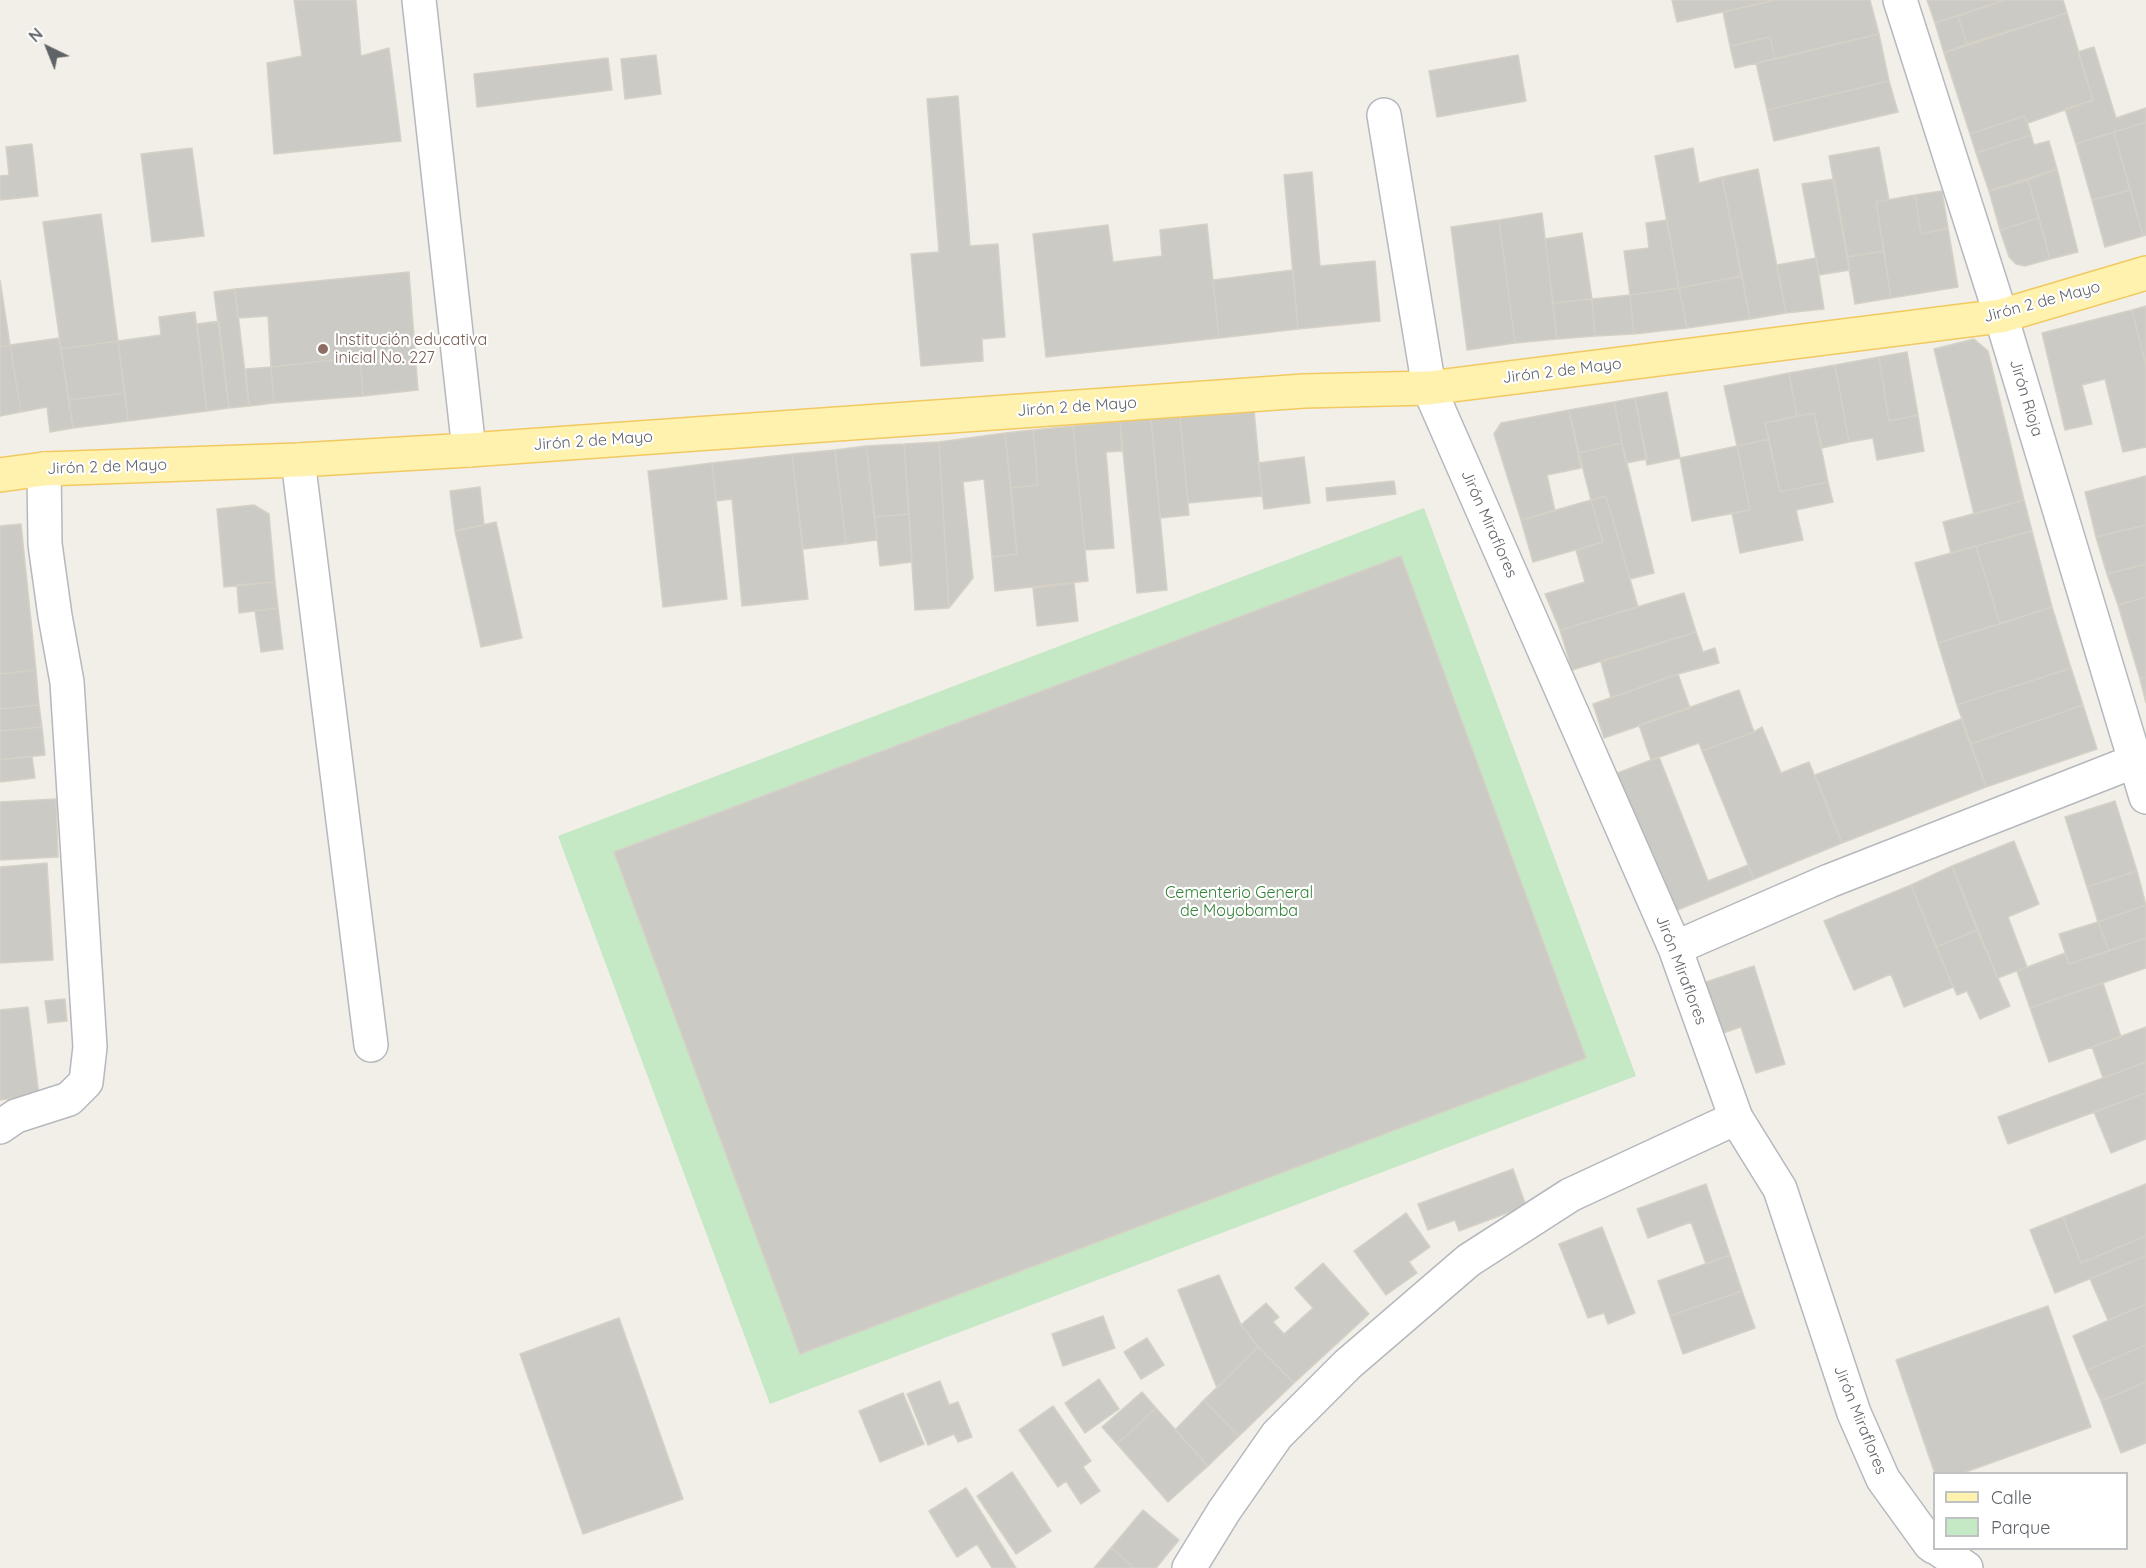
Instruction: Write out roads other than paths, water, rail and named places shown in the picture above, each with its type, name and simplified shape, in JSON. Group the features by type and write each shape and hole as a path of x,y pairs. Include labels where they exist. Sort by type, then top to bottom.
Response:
{"main road":[{"name":"Jirón 2 de Mayo","path":"0,475 45,469 298,460 468,450 1304,391 1429,388 2001,316 2146,273"}],"street":[{"path":"419,0 468,450"},
{"name":"Jirón Rioja","path":"1900,0 2001,316 2146,796"},
{"name":"Jirón Miraflores","path":"1384,115 1429,388 1675,948 1736,1118 1780,1189 1854,1413 1883,1479 1933,1546"},
{"path":"298,460 370,1045"},
{"path":"0,1127 16,1116 69,1098 86,1082 90,1047 67,682 45,544 45,469"},
{"path":"1675,948 1829,881 2135,761"},
{"path":"1190,1568 1224,1511 1277,1435 1348,1364 1469,1260 1570,1195 1736,1118"},
{"name":"Jirón Miraflores","path":"1939,1550 1966,1568"}],"place":[{"name":"Institución educativa inicial No. 227","path":"323,349"}],"park label":[{"name":"Cementerio General de Moyobamba","path":"1239,902"}]}
